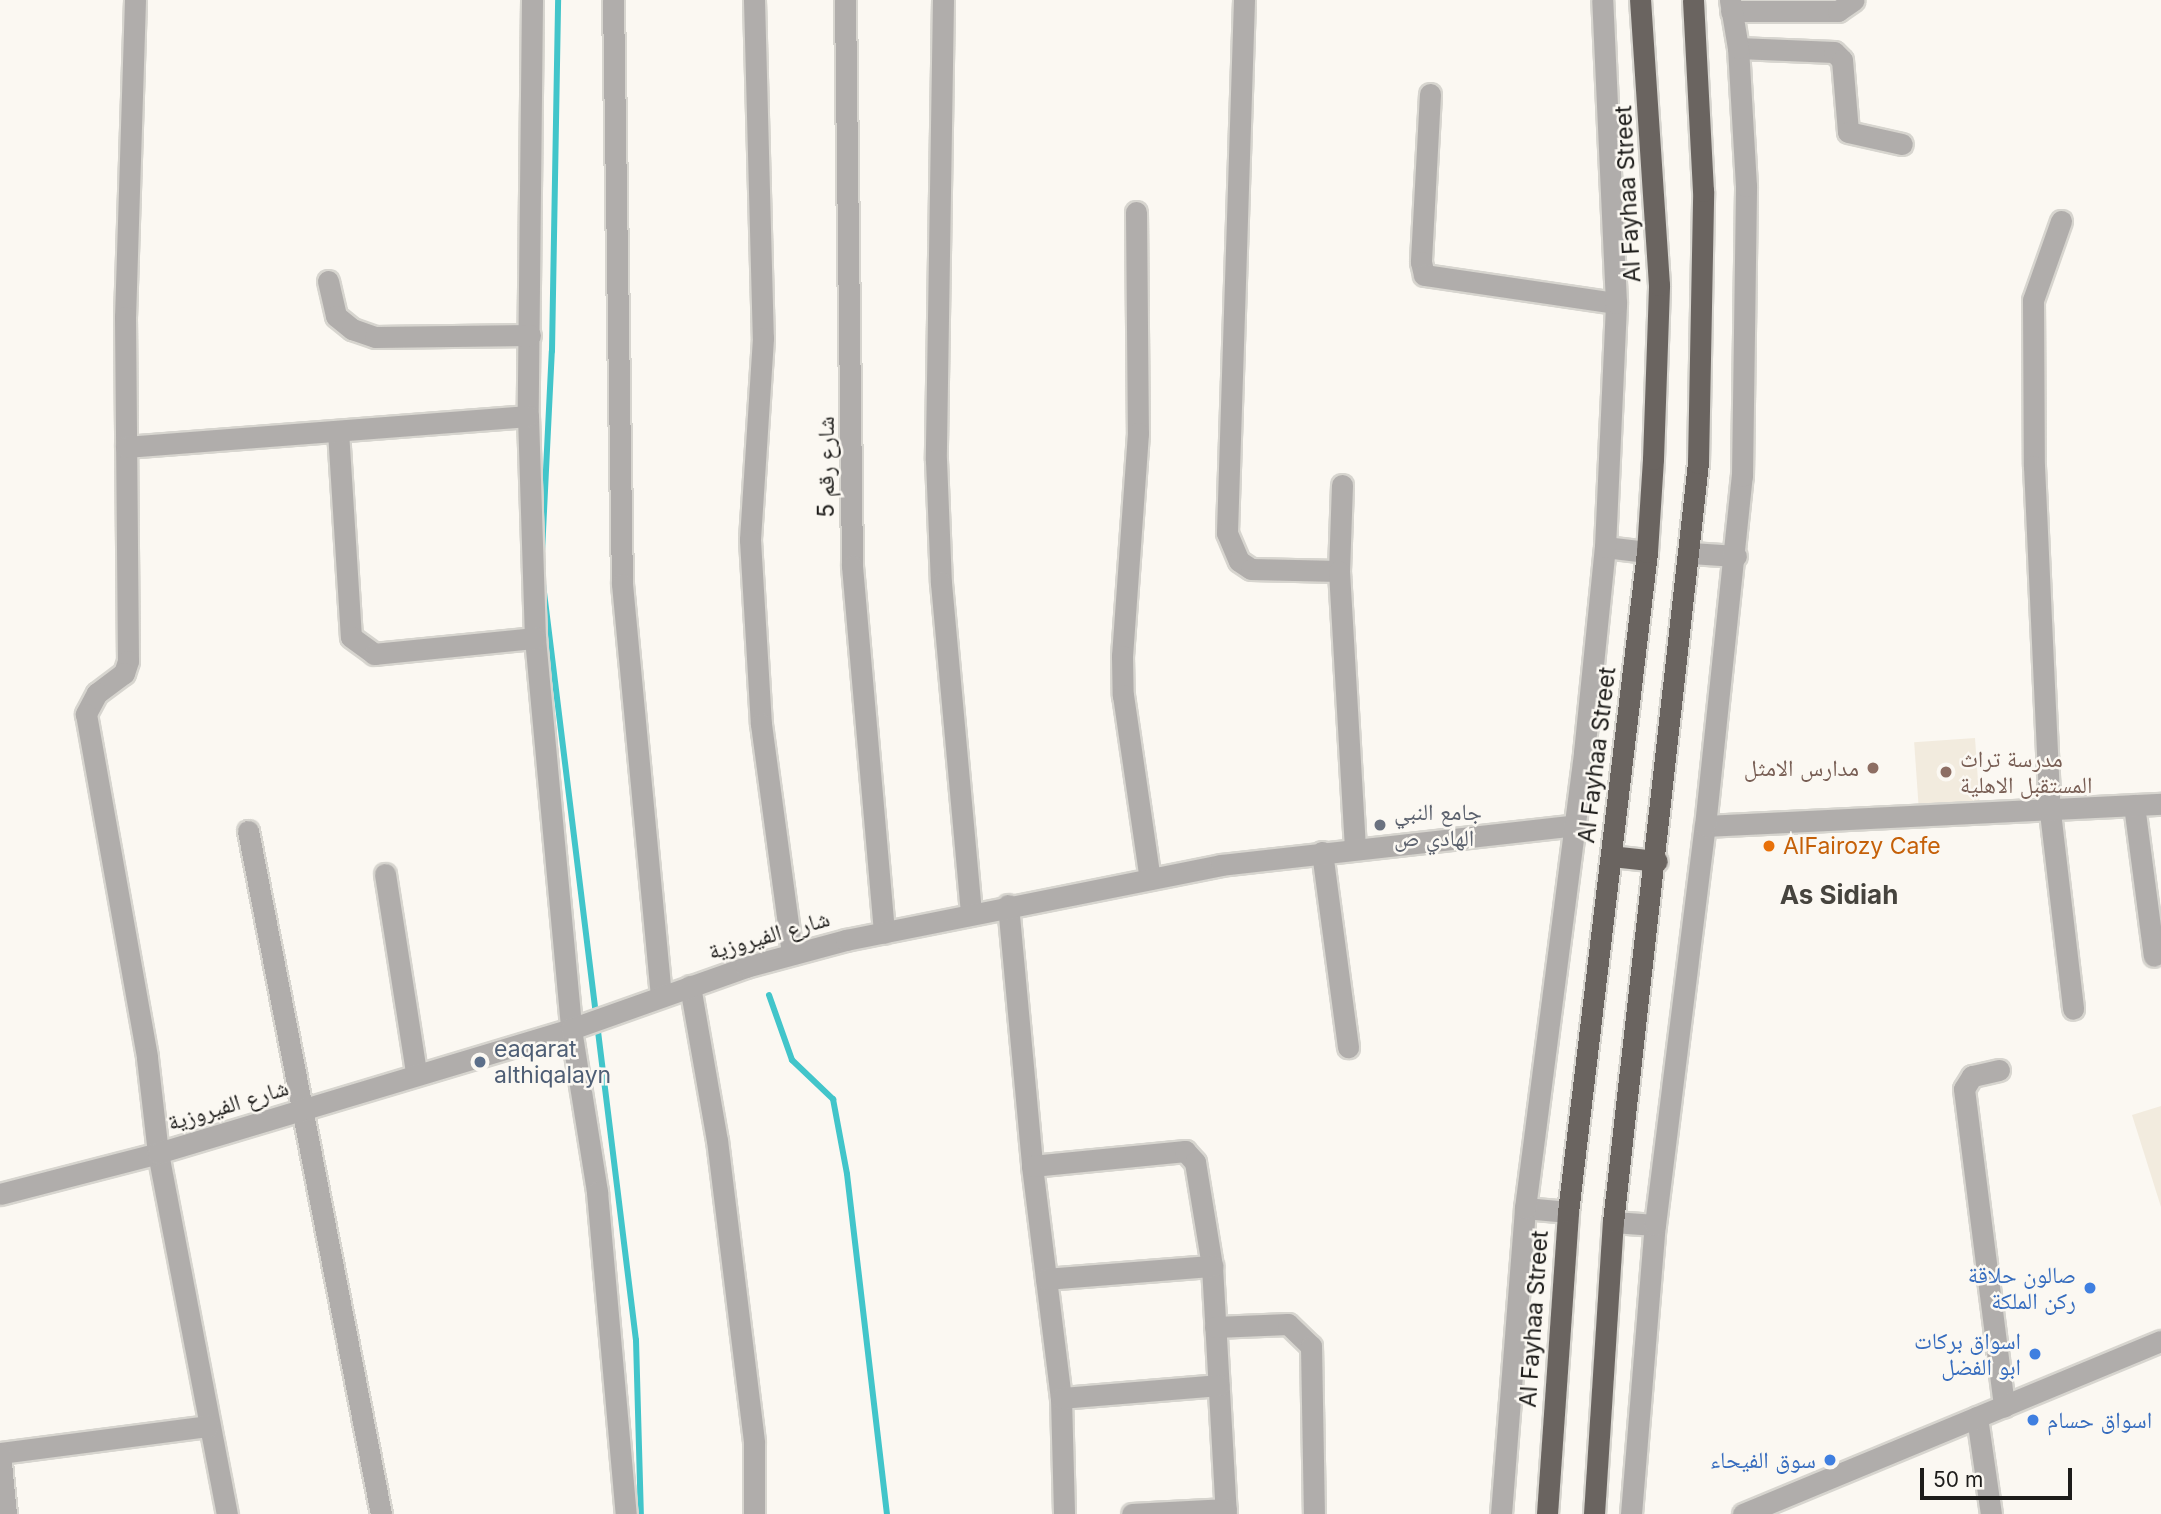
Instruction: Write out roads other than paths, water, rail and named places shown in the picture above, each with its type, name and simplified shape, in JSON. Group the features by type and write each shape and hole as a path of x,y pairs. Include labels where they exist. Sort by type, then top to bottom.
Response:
{"highway":[{"name":"Al Fayhaa Street","path":"1547,1514 1568,1212 1647,552 1659,285 1640,0"},
{"path":"1594,1514 1613,1222 1691,553 1704,282 1693,0"},
{"path":"1611,856 1657,861"}],"street":[{"path":"135,0 126,447 128,661 124,674 97,693 86,714 147,1058 158,1153 208,1426 227,1514"},
{"path":"532,0 528,416 534,638 586,1022 597,1192 626,1514"},
{"path":"613,0 622,584 661,996"},
{"path":"754,0 763,338 750,540 761,724 792,953"},
{"name":"شارع رقم 5","path":"845,0 852,566 884,933"},
{"path":"943,0 936,460 941,583 971,913"},
{"path":"1244,0 1227,533 1239,561 1251,569 1339,571"},
{"path":"1501,1514 1525,1208 1575,825 1605,547 1616,303 1602,0"},
{"path":"1631,1514 1655,1225 1736,556 1748,283 1738,48 1731,5 1838,11 1854,0"},
{"path":"1738,48 1834,52 1842,60 1848,132 1902,144"},
{"path":"1430,94 1420,262 1424,275 1616,303"},
{"path":"1136,212 1138,433 1122,656 1123,695 1150,879"},
{"path":"2061,221 2033,300 2034,466 2050,812 2073,1009"},
{"path":"328,281 336,316 352,330 375,337 530,335"},
{"path":"126,447 528,416"},
{"path":"338,430 351,637 374,654 534,638"},
{"path":"1342,485 1339,571 1355,846"},
{"path":"1605,547 1647,552"},
{"path":"1691,553 1736,556"},
{"path":"1705,825 2050,812 2161,804"},
{"path":"2134,805 2154,956"},
{"name":"شارع الفيروزية","path":"0,1194 158,1153 303,1109 586,1022 792,953 1009,905 1150,879 1355,846 1575,825"},
{"path":"248,831 381,1514"},
{"path":"1322,852 1348,1047"},
{"path":"386,874 416,1073"},
{"path":"1009,905 1032,1166 1061,1398 1064,1514"},
{"path":"690,986 717,1140 754,1443 754,1514"},
{"path":"1999,1070 1972,1076 1964,1089 2004,1406"},
{"path":"1032,1166 1185,1151 1198,1169 1212,1266 1226,1511 1132,1514"},
{"path":"1525,1208 1568,1212"},
{"path":"1613,1222 1655,1225"},
{"path":"1046,1279 1212,1266"},
{"path":"1215,1327 1288,1324 1311,1346 1314,1514"},
{"path":"1743,1514 2161,1341"},
{"path":"1061,1398 1219,1385"},
{"path":"1977,1417 1992,1514"},
{"path":"6,1514 0,1453 208,1426"}],"waterway":[{"path":"542,552 552,351 558,0"},
{"path":"543,584 636,1340 641,1514"},
{"path":"769,995 792,1060 833,1099 847,1174 887,1514"}],"place":[{"name":"مدارس الامثل","path":"1873,768"},
{"name":"مدرسة تراث المستقبل الاهلية","path":"1946,772"},
{"name":"جامع النبي الهادي ص","path":"1380,825"},
{"name":"AlFairozy Cafe","path":"1769,846"},
{"name":"eaqarat althiqalayn","path":"480,1062"},
{"name":"صالون حلاقة ركن الملكة","path":"2090,1288"},
{"name":"اسواق بركات ابو الفضل","path":"2035,1354"},
{"name":"اسواق حسام","path":"2033,1420"},
{"name":"سوق الفيحاء","path":"1830,1460"}],"district":[{"name":"As Sidiah","path":"1839,895"}]}
